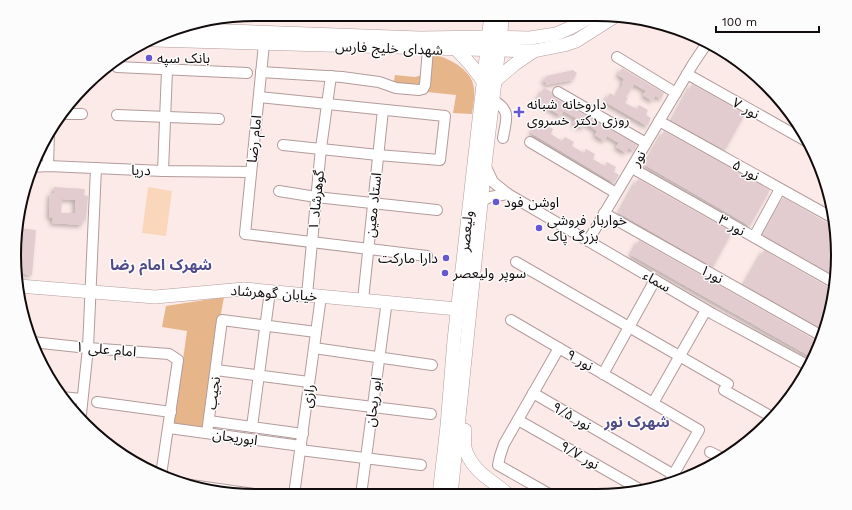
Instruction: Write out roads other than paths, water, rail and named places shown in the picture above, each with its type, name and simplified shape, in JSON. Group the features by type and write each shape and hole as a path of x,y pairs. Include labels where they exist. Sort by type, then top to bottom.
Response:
{"main road":[{"name":"ولیعصر","path":"452,489 485,165 496,80 493,51 494,37 491,21"},
{"name":"ولیعصر","path":"494,37 500,21"},
{"path":"508,21 514,28 530,38"},
{"name":"شهدای خلیج فارس","path":"192,30 420,38 530,38 556,34 582,21"},
{"name":"شهدای خلیج فارس","path":"162,40 457,50 534,51 564,46 576,41 607,22"},
{"path":"457,50 472,65 483,81"},
{"name":"ولیعصر","path":"439,489 447,426 457,309 483,81 493,51"},
{"path":"496,80 534,51"},
{"name":"خیابان گوهرشاد","path":"23,286 155,296 233,289 270,291 457,309"},
{"path":"464,362 465,447 471,461 480,472 501,489"}],"street":[{"name":"امام رضا","path":"264,44 245,234 311,243"},
{"name":"نور","path":"588,241 704,47"},
{"path":"261,72 331,76 371,81 396,88 419,90 423,89 425,85 428,49"},
{"path":"617,58 676,93"},
{"path":"117,67 247,73"},
{"path":"163,171 167,70"},
{"name":"نور ۷","path":"687,74 799,136"},
{"name":"گوهرشاد ۱","path":"307,295 321,148 331,76"},
{"path":"558,92 646,143"},
{"path":"258,97 445,116 440,160 283,145"},
{"path":"493,100 503,106 507,115 503,138"},
{"name":"استاد معین","path":"362,300 383,110"},
{"path":"68,114 82,114"},
{"path":"117,114 219,119"},
{"name":"نور ۵","path":"659,121 828,215"},
{"path":"530,142 616,193"},
{"path":"48,166 49,145"},
{"name":"سماء","path":"485,165 493,182 508,194 706,310 804,364"},
{"name":"دریا","path":"38,167 163,171 251,172"},
{"path":"81,411 92,291 96,168"},
{"name":"نور ۳","path":"632,168 829,280"},
{"path":"754,237 780,189"},
{"path":"279,191 316,197 437,210"},
{"path":"482,201 490,197 508,194"},
{"name":"نور۱","path":"604,213 818,334"},
{"path":"311,243 427,256"},
{"path":"516,262 680,356 768,414"},
{"name":"نور ۹","path":"539,489 498,465 504,444 559,348 603,374 655,280"},
{"path":"252,427 270,291"},
{"name":"رازی","path":"295,489 321,296"},
{"name":"ابو ریحان","path":"362,489 386,308"},
{"path":"653,403 706,310"},
{"name":"نجیب","path":"266,325 222,320 209,421 303,434"},
{"path":"511,320 559,348"},
{"path":"266,325 316,332"},
{"name":"امام علی ۱","path":"38,343 169,354 178,360 171,412"},
{"path":"314,348 432,364"},
{"path":"216,370 309,382"},
{"path":"603,374 699,430 674,475"},
{"name":"نور ۹/۵","path":"533,393 674,475"},
{"path":"70,398 82,400"},
{"path":"307,399 431,414"},
{"path":"97,402 171,412 162,470"},
{"name":"نور ۹/۷","path":"518,420 634,486"},
{"path":"207,433 209,421"},
{"name":"ابوریحان","path":"169,428 366,459 421,465"},
{"path":"710,452 718,456"}],"place":[{"name":"بانک سپه","path":"149,58"},
{"name":"داروخانه شبانه روزی دکتر خسروی","path":"519,112"},
{"name":"اوشن فود","path":"496,202"},
{"name":"خواربار فروشی بزرگ پاک","path":"539,228"},
{"name":"دارا مارکت","path":"446,258"},
{"name":"سوپر ولیعصر","path":"445,273"}],"district":[{"name":"شهرک امام رضا","path":"161,265"},
{"name":"شهرک نور","path":"637,422"}]}
